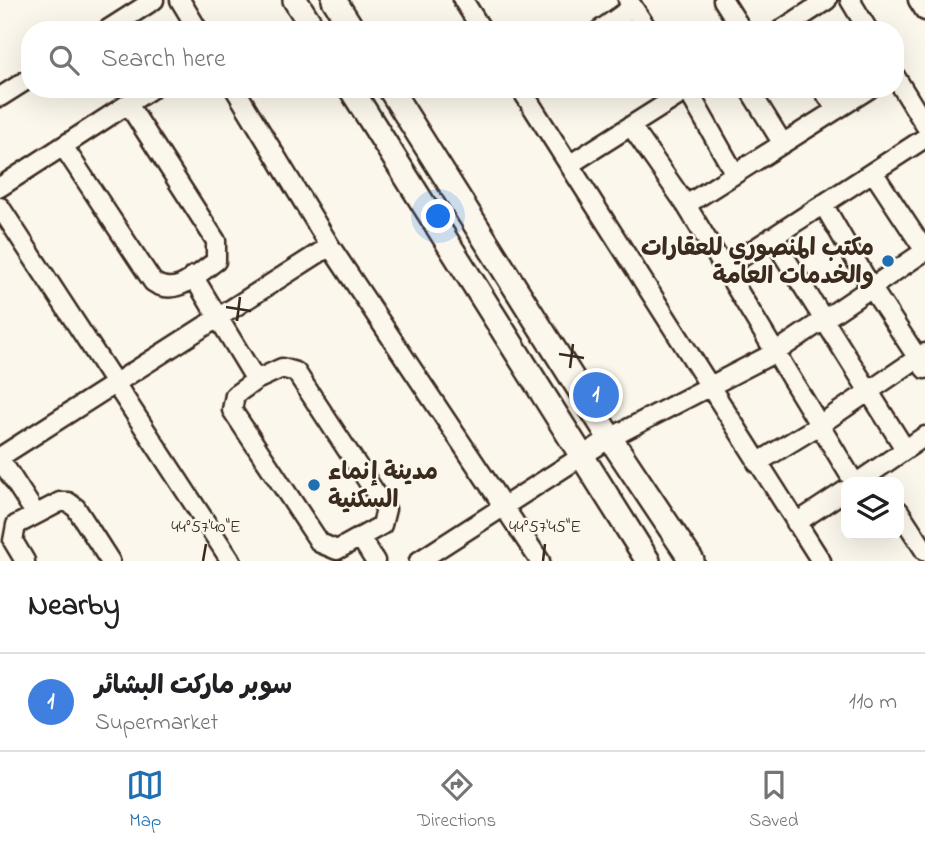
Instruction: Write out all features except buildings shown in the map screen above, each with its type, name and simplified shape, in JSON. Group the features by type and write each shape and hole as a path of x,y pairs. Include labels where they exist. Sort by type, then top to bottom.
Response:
{"street":[{"path":"121,21 154,0"},
{"path":"180,0 193,21"},
{"path":"295,0 308,21"},
{"path":"334,0 347,21"},
{"path":"463,0 476,21"},
{"path":"723,0 736,21"},
{"path":"796,21 827,0"},
{"path":"850,0 862,21"},
{"path":"918,0 925,12"},
{"path":"610,21 630,4 642,21"},
{"path":"0,97 21,84"},
{"path":"904,91 925,125"},
{"path":"0,187 137,98"},
{"path":"240,98 330,246 506,506 540,561"},
{"path":"357,98 648,561"},
{"path":"396,98 610,438 692,561"},
{"path":"527,98 821,561"},
{"path":"569,165 675,98"},
{"path":"692,98 735,174"},
{"path":"754,98 782,144"},
{"path":"829,98 836,110"},
{"path":"686,205 855,98"},
{"path":"63,146 153,282 163,289 176,289 216,261 216,242 128,104"},
{"path":"631,126 686,205 818,426 863,477"},
{"path":"725,268 925,138"},
{"path":"419,561 583,458 610,438 776,352 925,251 873,172"},
{"path":"757,463 818,426 868,391 923,360 871,287 823,204"},
{"path":"0,207 232,561"},
{"path":"772,237 905,449"},
{"path":"35,513 0,458 330,246"},
{"path":"193,276 256,380"},
{"path":"282,368 296,372 386,509 382,525 337,550 320,543 232,410 235,395 256,380 282,368"},
{"path":"870,477 925,436"},
{"path":"796,523 841,493"},
{"path":"25,561 13,541 16,525 60,502 68,502 76,508 110,561"},
{"path":"904,519 925,551"},
{"path":"360,537 375,561"}],"place":[{"name":"مكتب المنصوري للعقارات والخدمات العامة","path":"888,261"},
{"name":"سوبر ماركت البشائر","path":"596,395"},
{"name":"مدينة إنماء السكنية","path":"314,485"}]}
